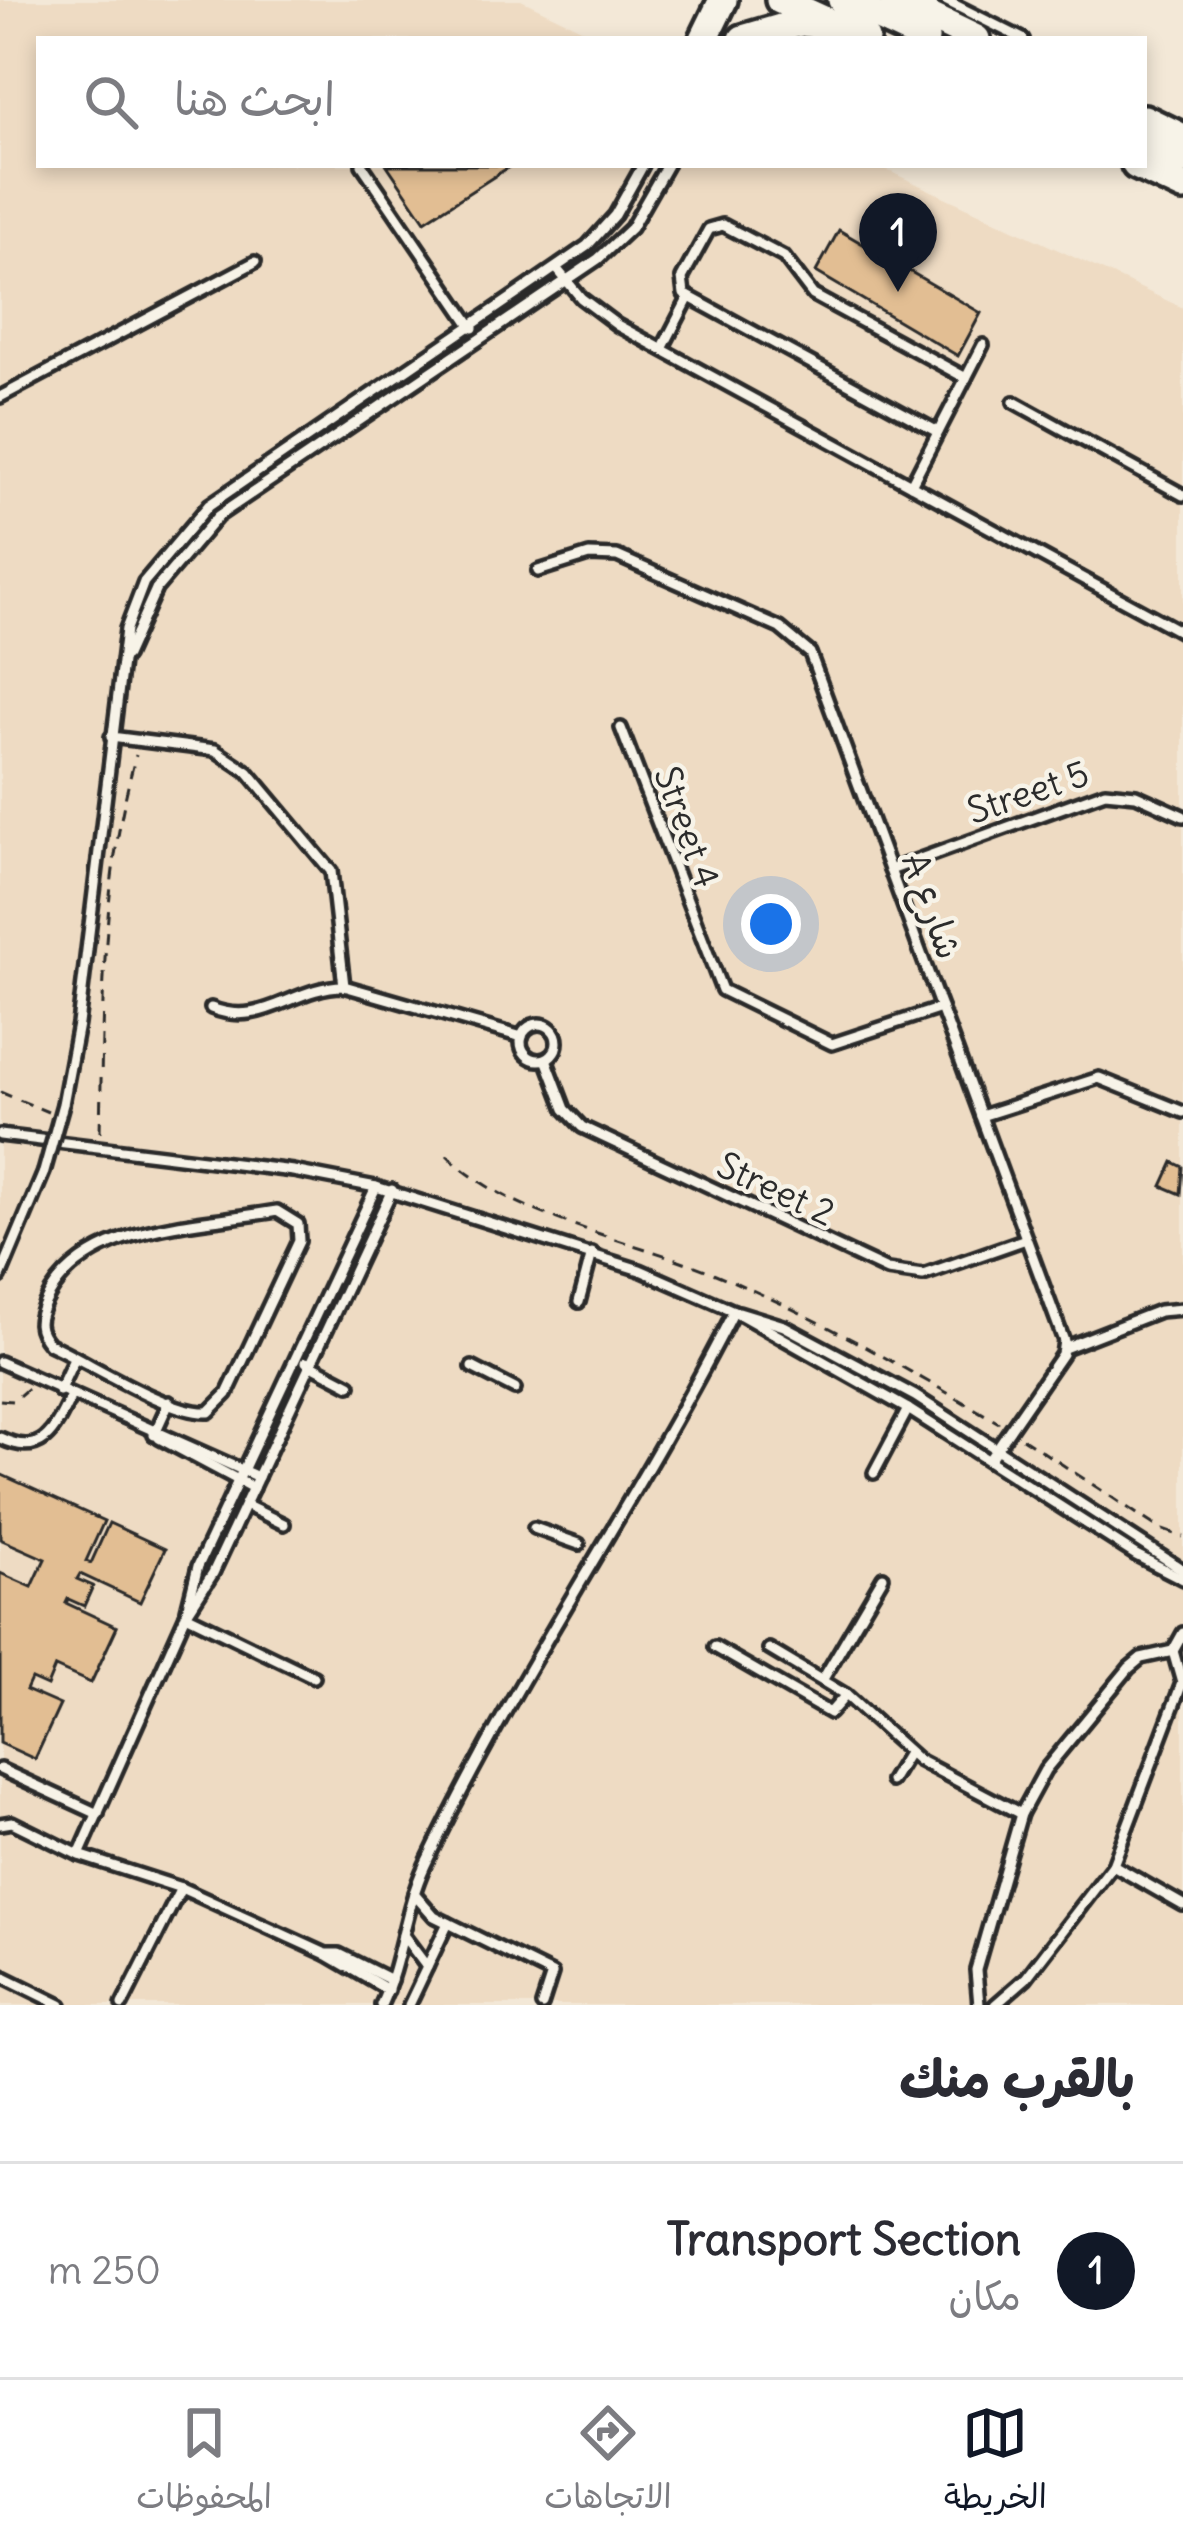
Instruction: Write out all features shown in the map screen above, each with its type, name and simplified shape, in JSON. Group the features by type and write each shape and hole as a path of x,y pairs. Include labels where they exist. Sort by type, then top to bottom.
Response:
{"main road":[{"path":"694,0 701,36"},
{"path":"704,36 723,0"},
{"path":"725,36 741,0"},
{"path":"780,0 912,36"},
{"path":"895,0 970,36"},
{"path":"750,36 781,24 850,22"},
{"path":"1147,120 1183,138"},
{"path":"1147,145 1179,180"},
{"path":"1145,168 1179,180"}],"lane":[{"path":"945,0 1017,36"},
{"path":"364,168 473,328"},
{"path":"0,1277 44,1172 63,1104 78,1024 126,629 144,582 209,505 473,328 602,232 641,168"},
{"path":"119,679 157,590 218,516 568,280 631,228 665,168"},
{"path":"938,432 689,297 681,289 682,278 709,229 723,225 784,257 813,295 966,378"},
{"path":"0,397 254,262"},
{"path":"557,268 598,313 1183,633"},
{"path":"662,350 689,297"},
{"path":"911,485 983,345"},
{"path":"1014,402 1183,495"},
{"name":"A شارع","path":"538,571 589,555 617,556 792,634 816,665 1064,1348"},
{"name":"Street 4","path":"621,728 722,990 832,1044 941,1008"},
{"path":"111,737 214,750 233,758 326,862 334,881 344,986"},
{"name":"Street 5","path":"890,870 1105,792 1136,794 1183,816"},
{"path":"212,1008 255,1015 322,988 344,986 522,1037"},
{"path":"530,1026 549,1027 557,1044 546,1059 527,1055 522,1037 530,1026"},
{"name":"Street 2","path":"546,1059 565,1109 582,1127 887,1270 922,1275 1026,1239"},
{"path":"981,1116 1099,1078 1183,1112"},
{"path":"0,1135 392,1190 592,1253 734,1311 784,1326 915,1396 998,1446 1183,1575"},
{"path":"187,1615 198,1566 376,1187"},
{"path":"79,1855 187,1615 245,1505 392,1190"},
{"path":"285,1212 298,1224 299,1241 220,1406 196,1413 170,1402 49,1344 37,1322 54,1285 73,1261 140,1235 285,1212"},
{"path":"579,1302 592,1253"},
{"path":"989,1460 1064,1348 1159,1311 1183,1309"},
{"path":"734,1311 908,1409 1183,1575"},
{"path":"381,2005 414,1893 513,1698 668,1442 734,1311"},
{"path":"59,1390 75,1357"},
{"path":"296,1357 350,1384"},
{"path":"0,1362 255,1483"},
{"path":"472,1367 515,1388"},
{"path":"0,1438 24,1448 50,1438 71,1396"},
{"path":"874,1473 915,1396"},
{"path":"157,1437 170,1402"},
{"path":"245,1505 284,1524"},
{"path":"534,1528 579,1544"},
{"path":"824,1679 883,1577"},
{"path":"187,1615 314,1677"},
{"path":"995,2005 1026,1978 1113,1864 1183,1683 1173,1651 1183,1633"},
{"path":"715,1647 830,1713 846,1695"},
{"path":"769,1649 846,1695 908,1753 1021,1814"},
{"path":"979,2005 976,1970 1021,1814 1045,1770 1129,1668 1142,1658 1173,1651"},
{"path":"891,1781 908,1753"},
{"path":"0,1769 98,1814"},
{"path":"0,1824 12,1822 79,1855 181,1888 326,1954 338,1954 390,1985"},
{"path":"1113,1864 1183,1905"},
{"path":"122,2005 181,1888"},
{"path":"414,1893 448,1923 552,1974 542,2005"},
{"path":"409,2005 448,1923"},
{"path":"403,1935 427,1967"},
{"path":"0,1975 61,2005"}],"path":[{"path":"100,1146 102,974 109,899 121,810 140,740"},
{"path":"0,1092 44,1111"},
{"path":"541,1236 548,1212"}],"shaded area":[{"path":"0,0 521,0 596,36 36,36 36,168 644,168 664,179 670,168 882,168 1183,308 1183,2005 0,2005"}],"building":[{"path":"389,168 507,168 425,221"},
{"path":"839,230 981,313 958,356 816,272"},
{"path":"1173,1162 1183,1167 1181,1194 1162,1186"},
{"path":"0,1474 104,1521 86,1561 91,1563 109,1523 165,1549 140,1602 80,1574 77,1579 93,1586 84,1606 68,1599 66,1603 117,1627 91,1683 55,1667 47,1686 31,1679 26,1690 60,1705 35,1759 0,1743 0,1573 32,1587 45,1559 0,1539"}],"place":[{"name":"Transport Section","path":"898,292"}]}
